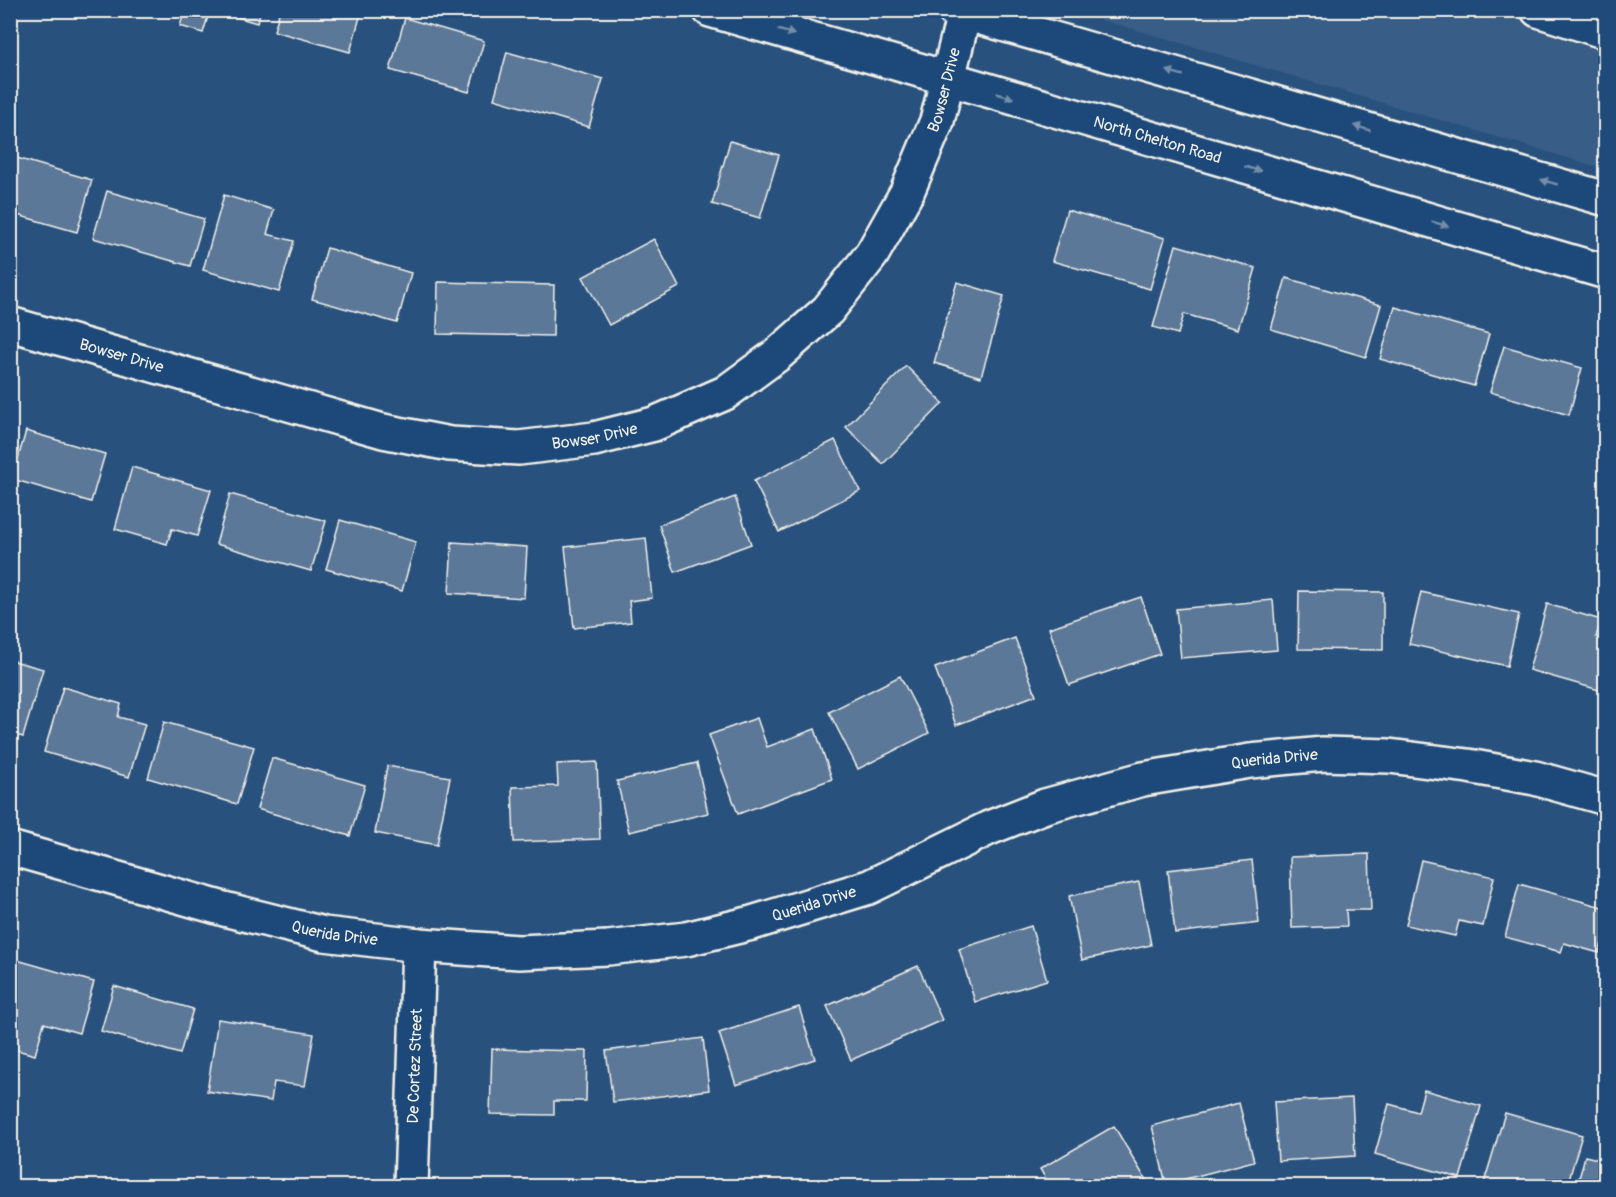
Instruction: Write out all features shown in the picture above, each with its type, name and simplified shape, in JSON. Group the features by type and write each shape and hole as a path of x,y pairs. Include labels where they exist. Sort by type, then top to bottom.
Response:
{"street":[{"name":"North Chelton Road","path":"710,10 1605,272"},
{"path":"1538,10 1605,32"},
{"name":"Bowser Drive","path":"10,324 383,431 450,444 519,448 594,439 654,424 725,393 777,355 828,310 872,254 907,192 937,121 949,80 962,11"},
{"path":"962,11 1605,199"},
{"name":"Querida Drive","path":"10,848 224,909 324,934 419,945 519,952 608,948 686,939 752,923 869,887 989,828 1045,806 1143,779 1250,761 1323,754 1389,756 1468,766 1535,778 1605,798"},
{"name":"De Cortez Street","path":"411,1186 419,945"}],"shaded area":[{"path":"1070,11 1605,11 1605,169 1133,29"}],"building":[{"path":"185,10 210,10 203,33 180,26"},
{"path":"213,10 261,10 257,23"},
{"path":"280,10 362,10 350,52 274,31"},
{"path":"405,18 484,41 469,92 390,70"},
{"path":"507,52 603,79 589,127 494,99"},
{"path":"730,141 779,155 760,218 712,204"},
{"path":"10,156 92,180 77,232 10,213"},
{"path":"107,191 204,219 190,266 93,238"},
{"path":"224,195 274,210 267,234 294,241 279,292 203,270"},
{"path":"1067,210 1165,238 1150,289 1052,261"},
{"path":"654,239 679,287 609,325 583,277"},
{"path":"1176,245 1256,268 1238,329 1184,314 1178,334 1153,327"},
{"path":"327,248 411,273 397,323 312,299"},
{"path":"1286,278 1381,305 1366,357 1271,329"},
{"path":"438,282 554,285 553,336 437,334"},
{"path":"957,282 1004,296 981,377 934,363"},
{"path":"1395,307 1489,334 1474,386 1380,359"},
{"path":"1504,346 1582,368 1569,415 1490,392"},
{"path":"906,366 943,403 883,464 846,427"},
{"path":"1606,397 1606,428 1597,426"},
{"path":"26,431 105,454 91,502 12,479"},
{"path":"835,440 860,491 779,532 754,481"},
{"path":"132,467 211,490 197,536 172,529 167,544 115,529"},
{"path":"230,494 326,521 311,571 216,544"},
{"path":"735,497 751,544 675,572 659,525"},
{"path":"340,520 416,542 402,591 326,569"},
{"path":"646,538 652,598 629,601 631,622 574,628 565,547"},
{"path":"452,542 527,547 524,598 449,593"},
{"path":"1299,591 1383,592 1383,650 1298,649"},
{"path":"1421,592 1519,614 1507,666 1409,644"},
{"path":"1141,597 1160,654 1069,685 1049,628"},
{"path":"1273,600 1277,650 1181,658 1176,609"},
{"path":"1547,604 1601,620 1596,637 1606,640 1606,692 1529,670"},
{"path":"1015,638 1036,695 956,725 935,668"},
{"path":"10,660 43,669 23,737 10,733"},
{"path":"900,676 929,733 858,769 829,712"},
{"path":"63,687 121,704 118,717 145,724 129,777 44,752"},
{"path":"757,718 767,747 815,729 832,779 738,814 709,735"},
{"path":"164,722 254,747 237,804 148,778"},
{"path":"272,758 365,785 350,836 257,809"},
{"path":"597,762 600,839 514,842 512,787 558,786 557,764"},
{"path":"697,763 708,813 629,832 617,781"},
{"path":"387,766 450,777 437,845 375,833"},
{"path":"1369,854 1371,910 1346,910 1347,926 1292,928 1290,857"},
{"path":"1252,860 1259,923 1175,933 1168,870"},
{"path":"1421,860 1494,877 1483,926 1459,921 1455,936 1406,925"},
{"path":"1139,882 1151,945 1082,960 1069,896"},
{"path":"1519,884 1606,908 1606,930 1599,953 1564,943 1561,952 1505,937"},
{"path":"1031,926 1047,980 975,1002 959,949"},
{"path":"10,958 94,982 79,1033 44,1023 35,1055 10,1048"},
{"path":"918,966 942,1020 851,1060 827,1006"},
{"path":"114,986 193,1009 180,1054 101,1031"},
{"path":"799,1007 815,1059 736,1085 719,1033"},
{"path":"218,1019 314,1034 305,1086 274,1082 271,1101 207,1091"},
{"path":"703,1038 709,1090 613,1102 606,1051"},
{"path":"492,1049 587,1051 586,1101 554,1101 554,1115 490,1114"},
{"path":"1424,1090 1481,1106 1460,1178 1375,1154 1389,1104 1418,1112"},
{"path":"1352,1098 1355,1156 1278,1161 1274,1102"},
{"path":"1239,1103 1254,1161 1166,1184 1152,1126"},
{"path":"1505,1113 1582,1135 1567,1186 1483,1186"},
{"path":"1114,1126 1149,1185 1050,1186 1040,1169"},
{"path":"1585,1156 1606,1161 1606,1186 1577,1186"}]}
